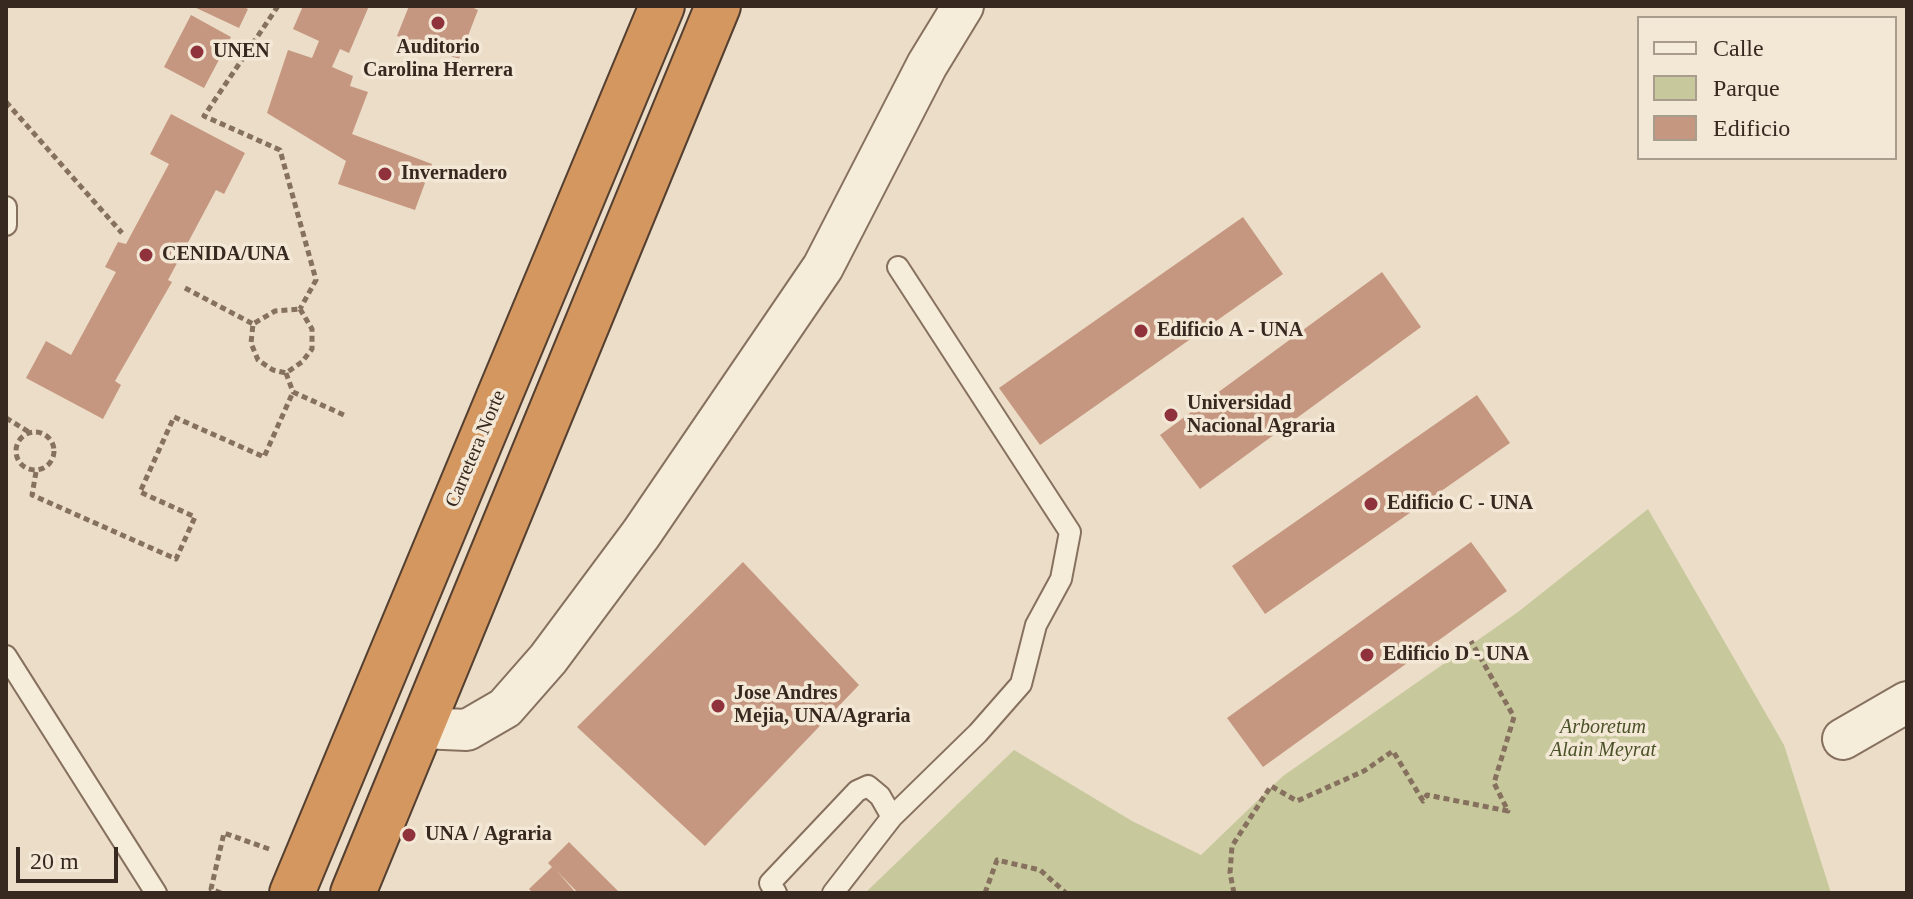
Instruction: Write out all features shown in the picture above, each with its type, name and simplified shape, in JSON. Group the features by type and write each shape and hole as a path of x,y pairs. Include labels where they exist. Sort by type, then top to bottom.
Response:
{"highway":[{"name":"Carretera Norte","path":"298,877 662,6"},
{"path":"353,893 718,6"}],"street":[{"path":"421,728 467,730 505,708 548,659 641,534 823,267 927,65 963,6"},
{"path":"1843,739 1907,702"}],"lane":[{"path":"6,207 6,225"},
{"path":"833,893 892,817 978,733 1021,684 1036,625 1061,579 1070,532 898,267"},
{"path":"6,656 156,893"},
{"path":"776,893 770,883 857,791 868,786 880,796 892,817"}],"path":[{"path":"278,6 204,116 280,150 316,280 300,309"},
{"path":"6,102 122,233"},
{"path":"185,288 253,324"},
{"path":"253,324 275,311 300,309"},
{"path":"253,324 251,343 258,360 273,370 286,373 302,362 312,349 312,329 300,309"},
{"path":"6,418 29,432 41,432 52,440 55,454 49,464 36,472 32,495 176,559 195,517 140,492 174,417 264,457 293,392 286,373"},
{"path":"293,392 344,415"},
{"path":"6,448 14,448 29,432"},
{"path":"14,448 19,461 36,472"},
{"path":"1234,893 1230,873 1232,846 1271,786 1297,801 1364,771 1393,751 1423,801 1427,795 1508,811 1494,783 1514,717 1471,641"},
{"path":"221,893 211,889 224,833 298,877"},
{"path":"985,893 997,860 1040,870 1066,893"}],"green space":[{"name":"Arboretum Alain Meyrat","path":"1648,509 1784,745 1831,893 865,893 1014,750 1132,821 1201,855 1283,776 1518,612"}],"building":[{"path":"192,6 242,6 248,9 239,28"},
{"path":"303,6 369,6 349,53 340,49 332,67 353,76 350,86 368,92 352,134 432,164 415,210 338,184 346,161 267,113 288,50 312,58 319,41 293,29"},
{"name":"Auditorio Carolina Herrera","path":"409,6 469,6 478,10 459,59 397,36"},
{"name":"UNEN","path":"191,15 231,37 204,88 164,67"},
{"name":"CENIDA/UNA","path":"171,114 245,153 224,194 216,190 168,280 172,282 115,381 121,385 103,419 26,378 46,341 71,355 116,272 105,267 118,242 126,244 169,164 150,154"},
{"name":"Edificio A - UNA","path":"1243,217 1283,274 1040,445 999,388"},
{"path":"1382,272 1421,327 1200,489 1160,435"},
{"name":"Edificio C - UNA","path":"1477,395 1510,443 1265,614 1232,566"},
{"name":"Edificio D - UNA","path":"1471,542 1507,591 1263,767 1227,718"},
{"name":"Jose Andres Mejia, UNA/Agraria","path":"743,562 859,685 705,846 577,727"},
{"path":"569,842 620,893 578,893 556,870 576,893 533,893 529,889 552,867 548,863"}],"place":[{"name":"Auditorio Carolina Herrera","path":"438,23"},
{"name":"UNEN","path":"197,52"},
{"name":"Invernadero","path":"385,174"},
{"name":"CENIDA/UNA","path":"146,255"},
{"name":"Edificio A - UNA","path":"1141,331"},
{"name":"Universidad Nacional Agraria","path":"1171,415"},
{"name":"Edificio C - UNA","path":"1371,504"},
{"name":"Edificio D - UNA","path":"1367,655"},
{"name":"Jose Andres Mejia, UNA/Agraria","path":"718,706"},
{"name":"UNA / Agraria","path":"409,835"}]}
